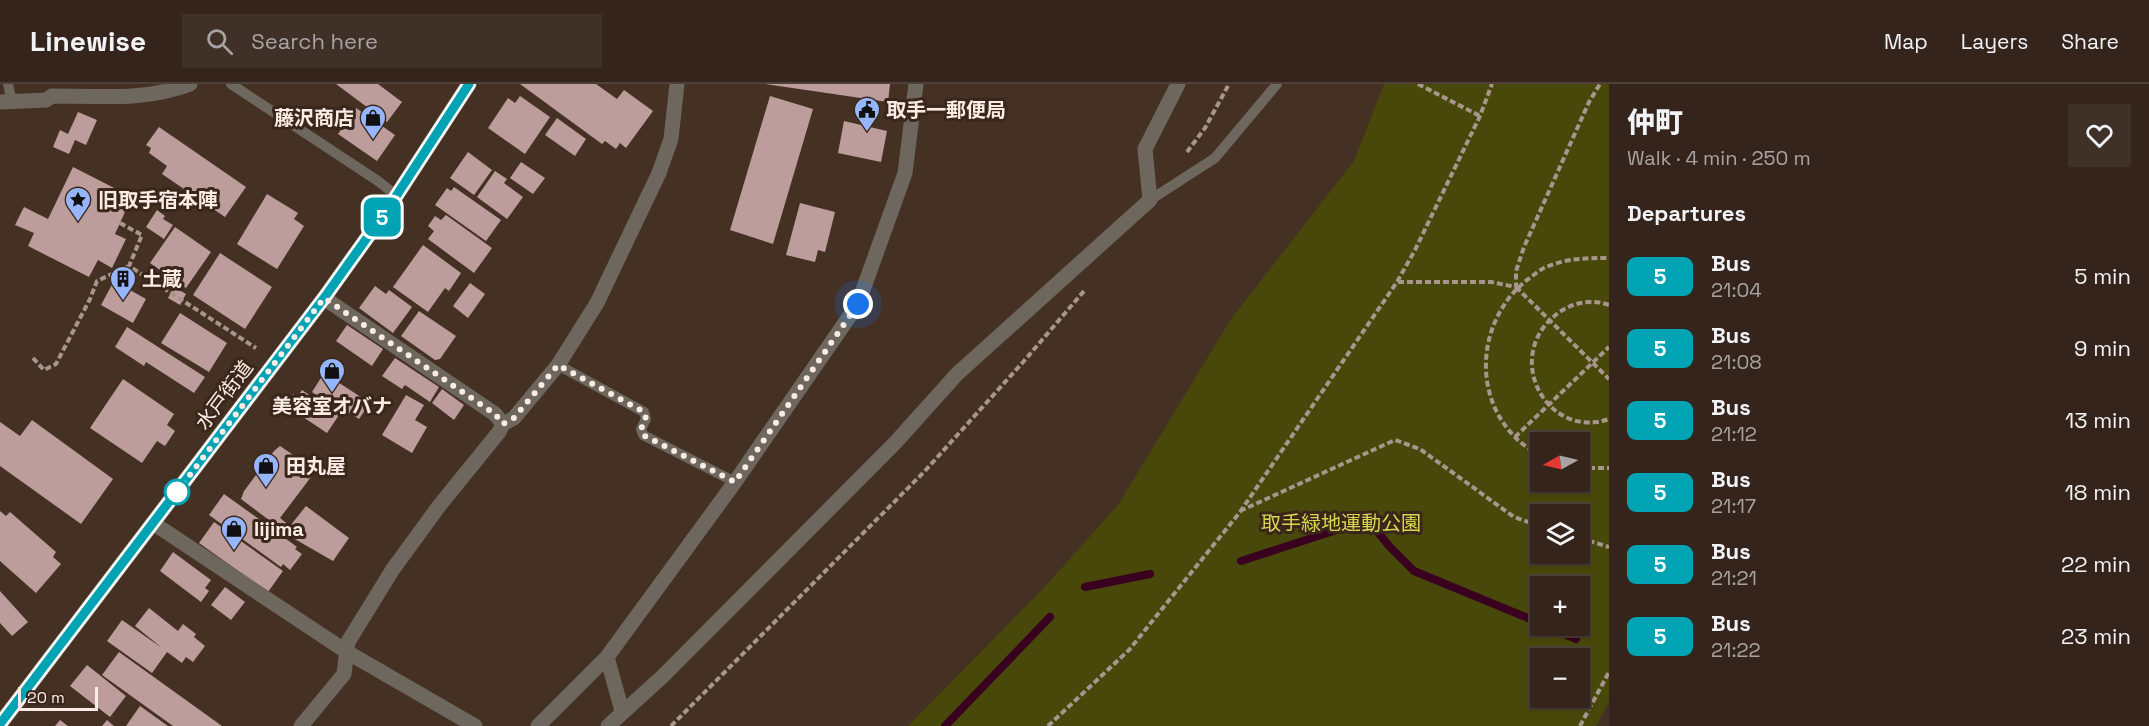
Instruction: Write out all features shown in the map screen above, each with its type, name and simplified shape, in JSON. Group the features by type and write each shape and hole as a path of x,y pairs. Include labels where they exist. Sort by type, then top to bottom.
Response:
{"main road":[{"name":"水戸街道","path":"0,724 324,298 397,195 469,84"}],"street":[{"path":"6,102 46,100 52,96 127,96 171,92 190,84"},
{"path":"301,726 344,674 348,642 393,569 503,424 514,418 558,365 597,303 659,173 671,139 677,84"},
{"path":"538,726 607,657 735,482 858,304 905,173 916,84"},
{"path":"608,726 663,676 895,443 957,374 1150,200 1144,149 1178,84"},
{"path":"324,298 495,414 503,424"},
{"path":"153,523 347,652 475,726"},
{"path":"607,657 622,711"}],"lane":[{"path":"6,102 8,84"},
{"path":"231,84 397,195"},
{"path":"1150,200 1215,158 1277,84"},
{"path":"558,365 644,412 646,419 641,429 643,435 735,482"}],"path":[{"path":"1185,155 1205,128 1229,84"},
{"path":"1418,84 1480,116"},
{"path":"1048,726 1130,650 1240,512 1397,282 1480,116 1492,84"},
{"path":"1516,287 1516,271 1524,247 1589,102 1600,84"},
{"path":"33,358 44,370 56,364 97,281 129,266 142,235 120,223"},
{"path":"1530,449 1515,437 1496,410 1486,378 1487,345 1497,314 1516,287 1544,267 1576,257 1609,258"},
{"path":"129,266 256,348"},
{"path":"1397,282 1491,282 1516,287 1609,379"},
{"path":"671,726 924,472 1090,284"},
{"path":"1609,305 1587,302 1570,305 1549,320 1533,346 1531,366 1536,385 1549,405 1562,415 1581,422 1601,422 1609,419"},
{"path":"1515,437 1609,347"},
{"path":"1240,512 1395,440 1420,449 1514,517 1530,523"},
{"path":"1590,468 1609,468"},
{"path":"1590,541 1609,547"},
{"path":"1580,726 1609,672"}],"green space":[{"name":"取手緑地運動公園","path":"1384,84 1609,84 1609,702 1596,726 908,726 1040,592 1118,505 1231,319 1354,161"}],"building":[{"path":"336,84 378,84 402,102 387,122"},
{"path":"520,84 596,84 617,99 624,90 653,111 626,148 620,143 616,149 605,141 602,144"},
{"path":"765,84 890,84 888,102"},
{"path":"520,96 550,117 525,154 488,128 508,98 515,103"},
{"path":"770,96 813,109 773,244 730,230"},
{"path":"356,108 395,135 377,161 338,134"},
{"path":"78,112 97,120 86,145 75,140 69,154 53,147 60,130 68,134"},
{"path":"557,118 586,139 575,156 545,135"},
{"path":"844,121 887,131 881,162 838,153"},
{"path":"159,127 246,187 225,217 162,174 167,166 149,153 151,148 146,145"},
{"path":"468,152 492,170 474,195 450,178"},
{"path":"521,162 545,178 533,194 510,178"},
{"path":"73,167 130,196 141,195 142,202 129,203 115,234 126,239 112,268 98,260 89,277 28,246 34,233 15,225 24,207 48,219"},
{"path":"495,171 507,179 504,183 523,197 507,219 477,197"},
{"path":"454,187 501,220 486,241 435,205 447,188 451,191"},
{"path":"267,194 298,213 294,219 304,226 277,269 237,244"},
{"path":"800,203 835,212 825,252 818,250 815,262 786,255"},
{"path":"157,210 165,216 163,219 173,225 164,239 146,227"},
{"path":"446,215 492,248 474,273 428,239 434,231 428,226 435,216 441,220"},
{"path":"175,227 211,252 186,288 150,263"},
{"path":"423,245 461,273 449,291 445,288 428,312 393,287"},
{"path":"220,253 272,287 245,329 193,295"},
{"name":"土蔵","path":"114,281 146,299 133,323 101,305"},
{"path":"470,283 485,294 468,318 453,306"},
{"path":"375,286 386,294 389,290 412,307 393,333 359,308"},
{"path":"174,287 186,294 180,305 168,298"},
{"path":"419,311 456,336 440,359 435,360 401,336"},
{"path":"180,313 227,343 209,372 161,343"},
{"path":"347,325 383,349 372,366 336,341"},
{"path":"127,327 205,377 194,393 146,362 144,366 115,347"},
{"path":"395,358 439,387 430,402 405,385 402,389 382,376"},
{"path":"324,373 370,403 359,419 341,408 340,411 312,392"},
{"path":"123,379 174,414 167,425 175,431 165,446 157,441 142,463 90,428"},
{"path":"442,389 464,405 454,420 432,403"},
{"path":"302,390 339,415 327,433 285,405 293,394 297,397"},
{"path":"406,395 424,405 415,420 427,427 412,453 382,435"},
{"path":"32,420 113,479 81,524 0,466 0,422 20,436"},
{"path":"280,446 302,461 298,468 311,477 280,518 290,526 306,506 349,538 333,561 293,538 241,499 244,491"},
{"path":"224,494 263,522 257,530 264,536 270,527 297,547 295,549 302,554 290,570 283,564 281,567 209,515"},
{"path":"0,511 6,516 10,512 56,552 53,557 61,564 36,593 0,561"},
{"path":"214,522 283,571 268,592 199,543"},
{"path":"173,552 211,580 205,588 209,591 201,602 160,571"},
{"path":"225,587 245,602 231,620 211,605"},
{"path":"0,591 28,622 12,636 0,623"},
{"path":"149,608 178,631 183,624 196,634 194,637 205,646 193,662 186,657 182,663 167,652 152,673 107,641 122,620 162,648 135,626"},
{"path":"119,652 222,726 173,726 102,675"},
{"path":"87,665 126,696 110,717 70,686"},
{"path":"140,706 168,726 126,726"},
{"path":"60,720 68,726 55,726"},
{"path":"107,720 114,726 102,726"}],"waterway":[{"path":"1241,561 1355,524 1373,526 1414,571 1530,619"},
{"path":"1085,587 1150,574"},
{"path":"945,726 1050,617"},
{"path":"1569,636 1576,639"}],"bus line":[{"name":"5","path":"0,724 324,298 389,207 469,84"}],"place":[{"name":"取手一郵便局","path":"867,133"},
{"name":"藤沢商店","path":"373,141"},
{"name":"旧取手宿本陣","path":"78,223"},
{"name":"土蔵","path":"123,302"},
{"name":"美容室オバナ","path":"332,394"},
{"name":"田丸屋","path":"266,489"},
{"name":"Iijima","path":"234,552"}],"route":[{"path":"177,492 324,298 495,414 503,424 514,418 558,365 644,412 646,419 641,429 643,435 735,482 858,304"}]}
